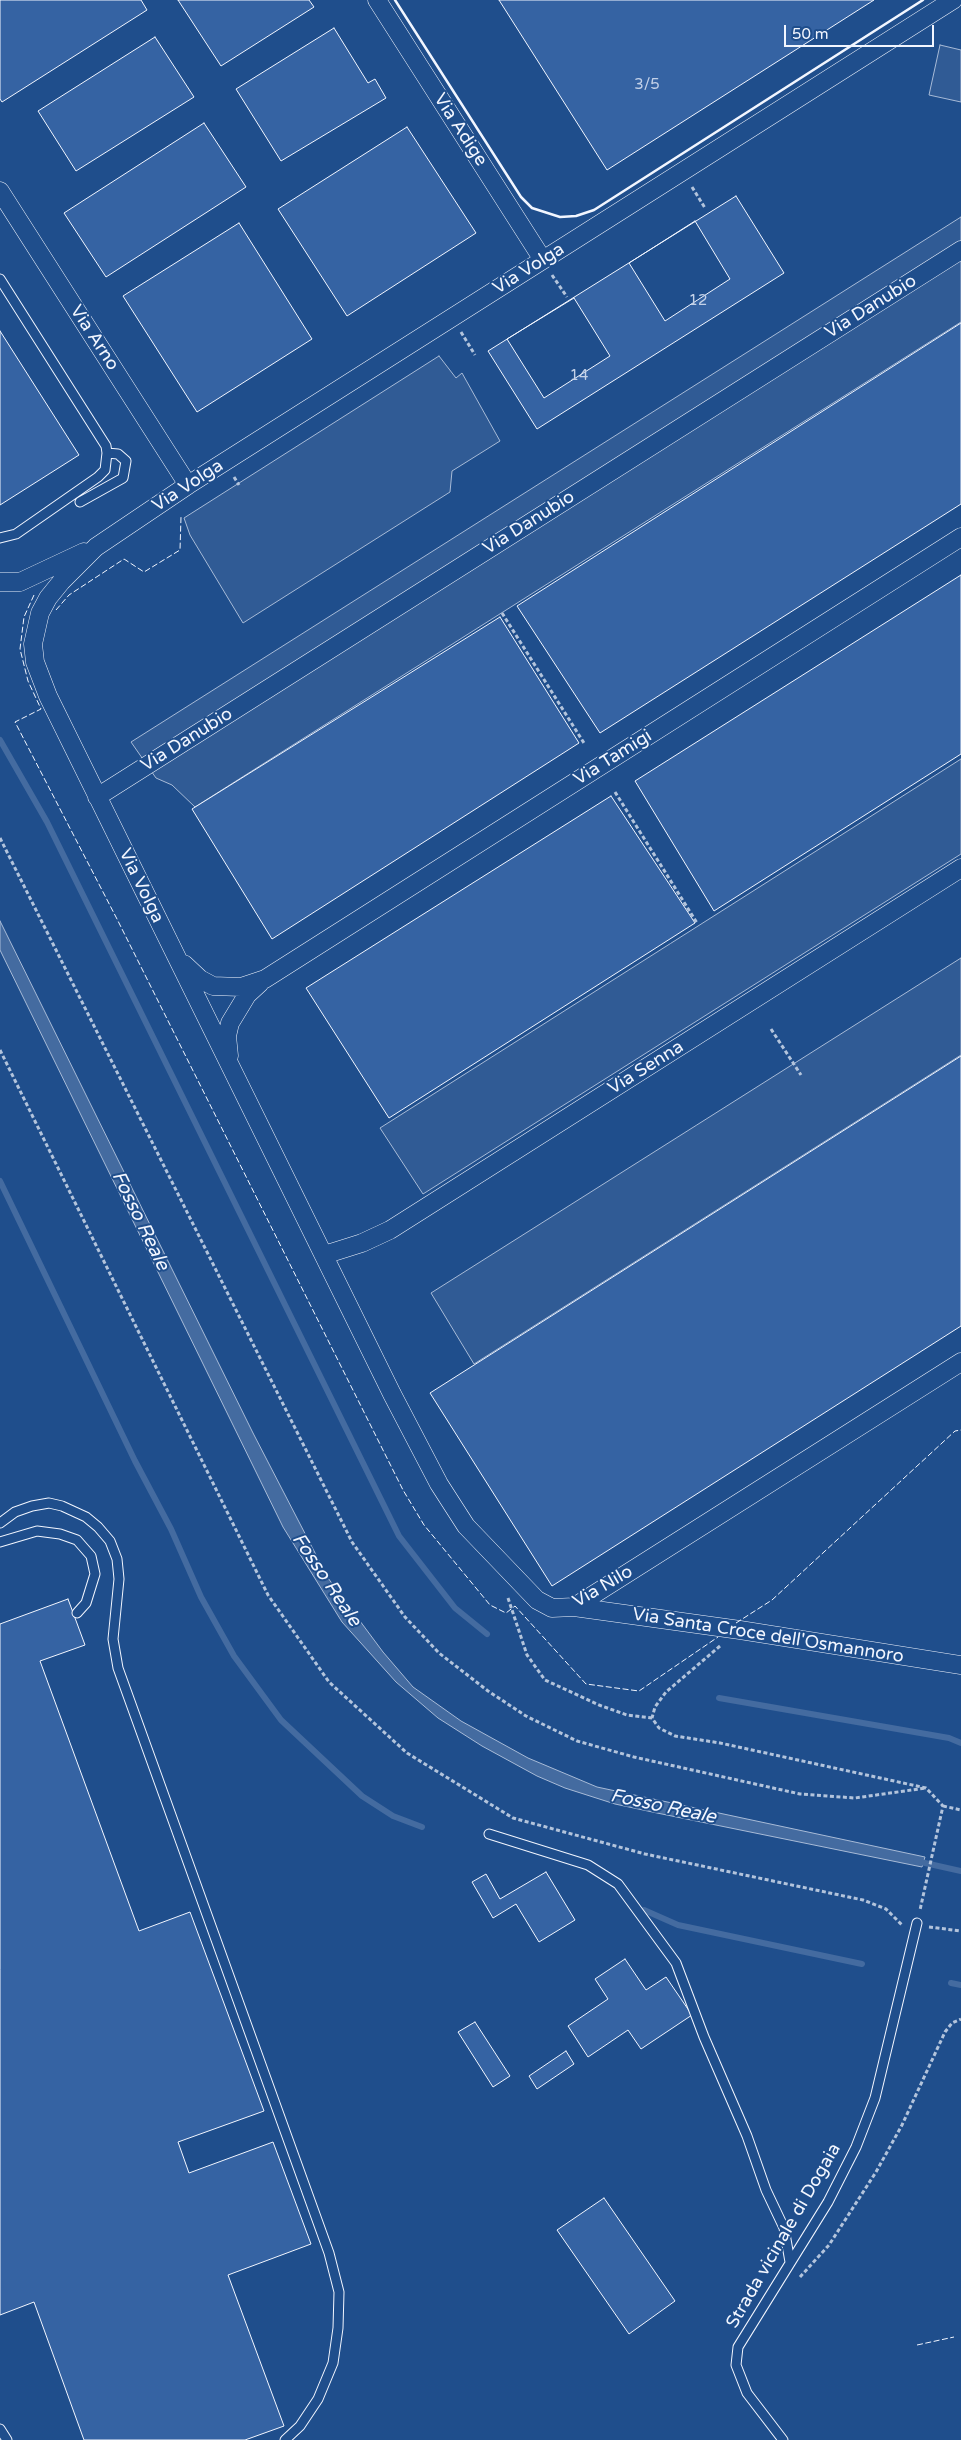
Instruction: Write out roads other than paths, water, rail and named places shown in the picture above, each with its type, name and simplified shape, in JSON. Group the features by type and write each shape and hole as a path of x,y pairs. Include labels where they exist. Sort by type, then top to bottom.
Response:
{"street":[{"name":"Via Adige","path":"377,0 543,260"},
{"name":"Via Volga","path":"324,1255 48,696 35,662 33,644 40,613 48,598 61,582 96,547 188,485 953,0"},
{"name":"Via Arno","path":"0,191 188,485"},
{"name":"Via Danubio","path":"97,797 961,250"},
{"name":"Via Tamigi","path":"231,1066 228,1036 230,1023 247,995 265,979 961,537"},
{"path":"0,582 20,582 96,547"},
{"name":"Via Senna","path":"324,1255 362,1243 390,1230 961,868"},
{"name":"Via Tamigi","path":"174,952 200,980 213,986 241,987 265,979"},
{"name":"Via Nilo","path":"324,1255 426,1460 466,1526 537,1600 552,1608 574,1607 961,1362"},
{"name":"Via Santa Croce dell'Osmannoro","path":"574,1607 740,1630 961,1665"}],"lane":[{"path":"0,279 108,452 105,470 98,476 16,534 0,538"},
{"path":"80,502 123,478 126,461 118,454 108,452"},
{"path":"0,1523 15,1512 32,1506 49,1503 62,1506 86,1517 98,1526 110,1541 117,1559 119,1579 113,1639 118,1668 329,2253 339,2292 338,2328 333,2363 318,2398 300,2426 285,2440"},
{"path":"0,1542 37,1531 60,1534 77,1540 91,1556 95,1574 86,1603 77,1612"},
{"path":"489,1834 588,1865 618,1884 676,1963 704,2037 784,2228 790,2262"},
{"name":"Strada vicinale di Dogaia","path":"783,2440 747,2393 736,2365 738,2347 828,2202 856,2146 875,2098 916,1926"},
{"path":"0,2429 7,2440"}],"water":[{"path":"0,921 253,1433 328,1578 383,1652 413,1687 461,1721 528,1758 597,1787 925,1857 922,1867 615,1804 565,1788 537,1776 482,1746 438,1718 396,1682 342,1622 283,1527 0,950"}],"waterway":[{"path":"0,740 47,822 399,1536 455,1608 487,1634"},
{"path":"0,1181 135,1461 171,1529 201,1597 234,1656 281,1720 362,1796 393,1816 422,1827"},
{"path":"719,1698 949,1738 961,1743"},
{"name":"Fosso Reale","path":"916,1861 961,1871"},
{"path":"644,1910 678,1925 862,1964"},
{"path":"951,1983 961,1985"}]}
